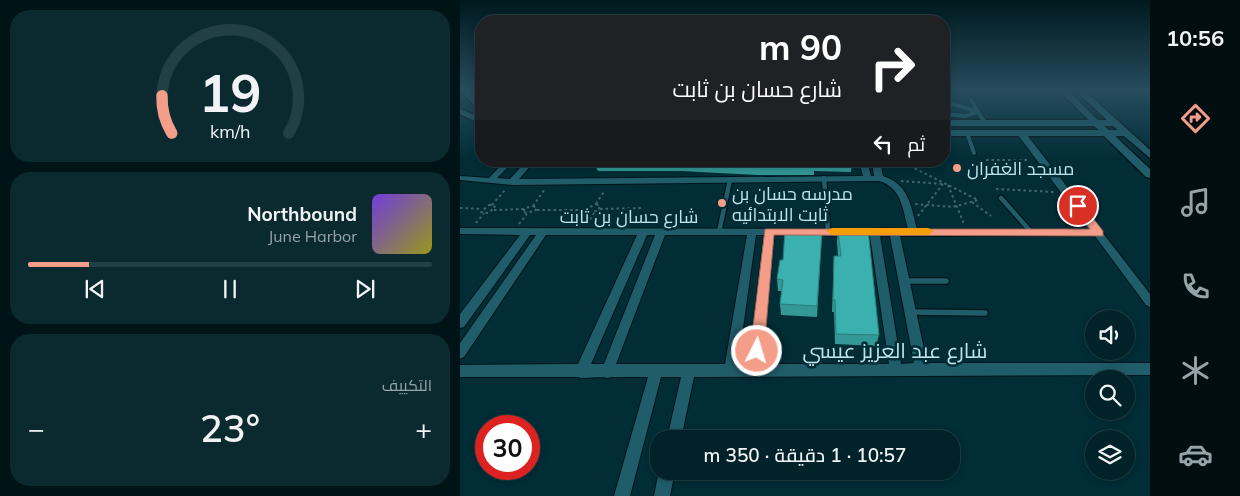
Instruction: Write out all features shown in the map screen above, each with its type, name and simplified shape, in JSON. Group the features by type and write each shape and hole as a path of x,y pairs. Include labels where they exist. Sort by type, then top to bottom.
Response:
{"street":[{"path":"1086,113 1150,175"},
{"path":"1104,113 1150,155"},
{"path":"950,123 1115,123"},
{"path":"950,132 1126,133"},
{"path":"1021,133 1150,302"},
{"path":"490,181 504,167"},
{"path":"512,182 526,167"},
{"path":"865,167 867,177"},
{"path":"877,167 879,178"},
{"path":"460,178 512,182 879,178 893,182 902,190 912,231"},
{"name":"شارع حسان بن ثابت","path":"460,231 1099,233"},
{"path":"874,231 896,370"},
{"path":"894,231 922,370"},
{"path":"460,323 527,232"},
{"path":"460,353 543,232"},
{"path":"581,372 643,232"},
{"path":"607,372 661,232"},
{"path":"730,371 752,232"},
{"path":"755,371 769,232"},
{"name":"شارع عبد العزيز عيسي","path":"460,371 1150,369"},
{"path":"622,496 656,371"},
{"path":"676,430 689,371"},
{"path":"662,496 665,480"}],"lane":[{"path":"950,114 970,116 976,113"},
{"path":"979,113 985,123"},
{"path":"967,133 974,153"},
{"path":"824,178 828,231"},
{"path":"719,232 730,180"},
{"path":"1001,198 1032,233"},
{"path":"904,281 946,281"},
{"path":"910,312 985,313"}],"path":[{"path":"986,160 1042,160"},
{"path":"912,167 978,200 957,206 915,204"},
{"path":"587,210 596,204 610,181"},
{"path":"460,208 482,209 492,205 512,182"},
{"path":"482,209 481,212 484,213 494,210 524,210 533,206 550,182"},
{"path":"893,182 944,183"},
{"path":"917,218 944,183"},
{"path":"948,184 964,224"},
{"path":"996,189 1068,193"},
{"path":"972,202 990,216"},
{"path":"596,204 600,206 600,209"},
{"path":"492,205 495,207 494,210"},
{"path":"533,206 536,207 536,210"},
{"path":"524,210 523,213 527,214 536,210 587,210 594,213 600,209 641,208"}],"building":[{"path":"868,229 879,335 836,334 835,300 833,300 834,256 841,256 838,230"},
{"path":"785,230 822,231 817,306 780,304 783,280 777,279 780,260 783,260"}],"slow traffic":[{"path":"832,231 928,231"}],"place":[{"name":"مسجد الغفران","path":"957,168"},
{"name":"مدرسه حسان بن ثابت الابتدائيه","path":"722,203"}],"route":[{"path":"757,351 769,232 1099,233 1078,206"}]}
